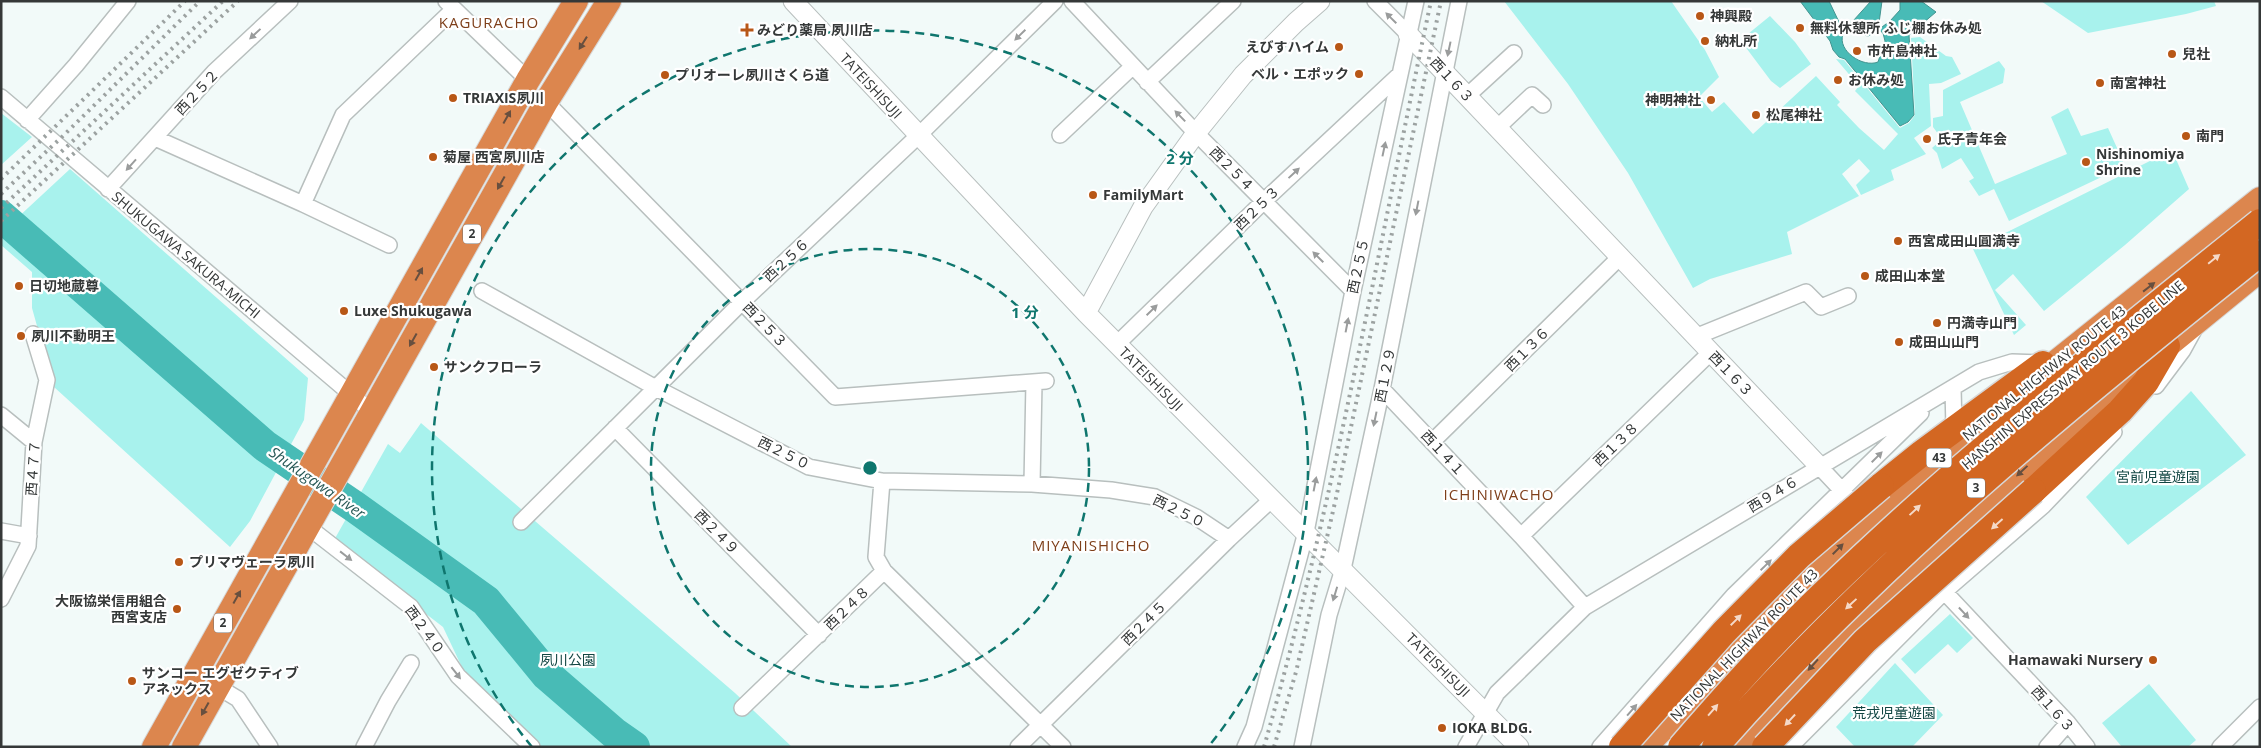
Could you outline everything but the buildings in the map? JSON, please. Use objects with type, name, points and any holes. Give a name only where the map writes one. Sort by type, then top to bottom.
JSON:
[{"type":"highway","name":"2","points":[[154,747],[528,80],[576,1]]},
{"type":"highway","name":"2","points":[[184,747],[546,102],[609,1]]},
{"type":"highway","name":"NATIONAL HIGHWAY ROUTE 43","points":[[1645,747],[1869,517],[2046,369],[2260,199]]},
{"type":"highway","name":"HANSHIN EXPRESSWAY ROUTE 3 KOBE LINE","points":[[1680,747],[1719,702],[1819,598],[1947,480],[2164,298],[2260,222]]},
{"type":"highway","name":"HANSHIN EXPRESSWAY ROUTE 3 KOBE LINE","points":[[1715,747],[1836,618],[1964,497],[2171,325],[2260,254]]},
{"type":"highway","points":[[1738,747],[1824,653],[2032,461],[2200,318],[2256,279]]},
{"type":"highway","points":[[1766,747],[1865,641],[2033,491],[2120,410],[2146,382],[2167,346]]},
{"type":"highway","points":[[1622,747],[1724,632],[1799,556],[1881,486],[1954,429],[2043,364]]},
{"type":"street","points":[[27,120],[76,65],[128,1]]},
{"type":"street","name":"西２５２","points":[[108,189],[214,72],[290,1]]},
{"type":"street","name":"TATEISHISUJI","points":[[793,1],[1086,313],[1519,747]]},
{"type":"street","name":"西２５６","points":[[521,522],[742,302],[918,136],[1055,1]]},
{"type":"street","name":"西２５４","points":[[1072,1],[1132,67],[1353,291]]},
{"type":"street","points":[[1147,82],[1233,1]]},
{"type":"street","points":[[1086,313],[1143,207],[1196,133],[1243,75],[1320,1]]},
{"type":"street","name":"西１６３","points":[[1375,1],[1621,256],[1842,492],[1945,591],[2068,723],[2087,747]]},
{"type":"street","name":"西２５５","points":[[1245,747],[1254,727],[1306,532],[1353,291],[1416,1]]},
{"type":"street","name":"西１２９","points":[[1302,747],[1329,615],[1342,569],[1382,388],[1459,1]]},
{"type":"street","points":[[303,204],[343,115],[450,5],[528,80]]},
{"type":"street","points":[[1467,96],[1514,53]]},
{"type":"street","points":[[1060,135],[1132,67]]},
{"type":"street","name":"西２５３","points":[[1117,344],[1264,201],[1399,74]]},
{"type":"street","points":[[1497,128],[1532,94],[1543,105]]},
{"type":"street","name":"SHUKUGAWA SAKURA-MICHI","points":[[1,97],[372,412]]},
{"type":"street","name":"西２５３","points":[[546,102],[835,397],[1040,381],[1032,484]]},
{"type":"street","points":[[155,138],[303,204],[389,245]]},
{"type":"street","name":"西１３６","points":[[1433,441],[1621,256]]},
{"type":"street","name":"西２５０","points":[[482,291],[656,388],[809,467],[882,481],[1032,484],[1111,490],[1155,497],[1196,516],[1229,539]]},
{"type":"street","points":[[1696,337],[1806,292],[1821,308],[1848,296]]},
{"type":"street","points":[[2043,364],[2124,307]]},
{"type":"street","points":[[1790,747],[1945,591],[2043,506],[2139,406],[2178,356],[2200,318]]},
{"type":"street","name":"西４７７","points":[[1,599],[28,546],[34,442],[46,380],[33,334]]},
{"type":"street","name":"西１３８","points":[[1521,536],[1710,353]]},
{"type":"street","name":"西９４６","points":[[1466,747],[1497,693],[1585,607],[1979,372],[2012,362],[2043,364]]},
{"type":"street","name":"西１４１","points":[[1382,388],[1585,607]]},
{"type":"street","points":[[1953,388],[1954,429]]},
{"type":"street","points":[[1600,747],[1734,595],[1842,492],[1937,397]]},
{"type":"street","points":[[1,415],[34,442]]},
{"type":"street","name":"西２４９","points":[[615,428],[818,635]]},
{"type":"street","points":[[882,481],[876,557],[884,571],[1063,747]]},
{"type":"street","name":"西２４５","points":[[1018,747],[1271,500]]},
{"type":"street","name":"西２４０","points":[[311,520],[411,607],[458,676],[532,747]]},
{"type":"street","points":[[1,531],[29,536]]},
{"type":"street","name":"西２４８","points":[[742,708],[884,571]]},
{"type":"street","points":[[364,747],[388,701],[411,663]]},
{"type":"street","points":[[218,686],[238,699],[270,747]]},
{"type":"street","points":[[2230,744],[2260,707]]},
{"type":"street","points":[[2048,747],[2068,723]]},
{"type":"green space","points":[[1504,1],[1671,1],[1705,50],[1719,77],[1699,97],[1712,112],[1724,102],[1753,134],[1816,76],[1840,102],[1837,105],[1884,150],[1898,134],[1855,91],[1859,86],[1836,59],[1844,60],[1900,128],[1909,123],[1915,115],[1911,38],[1920,37],[1946,56],[1952,57],[1961,74],[1941,83],[1929,84],[1931,126],[1914,138],[1926,154],[1891,170],[1894,180],[1861,195],[1856,185],[1870,171],[1859,159],[1842,174],[1859,196],[1787,232],[1792,254],[1710,279],[1693,288],[1628,173],[1568,84]]},
{"type":"green space","points":[[2041,1],[2214,1],[2216,6],[2186,14],[2088,33]]},
{"type":"green space","points":[[1770,16],[1795,42],[1811,64],[1780,88],[1771,81],[1744,45],[1743,38]]},
{"type":"green space","points":[[1999,61],[2005,69],[2003,83],[1960,102],[1995,184],[2067,154],[2051,117],[2068,108],[2081,136],[2108,128],[2123,161],[2110,173],[2009,221],[1994,189],[1979,196],[1969,181],[1974,178],[1961,158],[1942,169],[1937,153],[1932,148],[1942,139],[1933,127],[1933,118],[1943,116],[1943,90]]},
{"type":"green space","points":[[1,113],[32,137],[1,165]]},
{"type":"green space","points":[[2172,150],[2189,189],[2125,245],[2044,311],[2013,274],[1995,290],[2026,325],[2014,335],[1973,249]]},
{"type":"green space","points":[[70,169],[308,378],[304,420],[250,521],[230,547],[54,387],[32,308],[32,272],[1,245],[1,233]]},
{"type":"green space","name":"宮前児童遊園","points":[[2191,391],[2246,455],[2128,545],[2086,497]]},
{"type":"green space","name":"夙川公園","points":[[421,423],[735,693],[792,747],[537,747],[467,678],[443,627],[333,542],[388,444],[400,453]]},
{"type":"green space","points":[[1950,614],[1973,638],[1957,653],[1948,644],[1915,674],[1901,659]]},
{"type":"green space","name":"荒戎児童遊園","points":[[1895,663],[1943,715],[1912,747],[1855,747],[1836,727]]},
{"type":"green space","points":[[2149,684],[2196,740],[2188,747],[2122,747],[2102,723]]},
{"type":"shaded area","points":[[1800,1],[1829,1],[1839,22],[1844,26],[1853,21],[1871,1],[1882,1],[1879,23],[1882,27],[1900,10],[1900,1],[1921,1],[1936,12],[1909,35],[1914,115],[1908,122],[1900,126],[1845,59],[1839,57],[1833,50],[1830,41]],"holes":[[[1879,30],[1883,33],[1885,41],[1878,62],[1865,63],[1853,57],[1847,52],[1842,40],[1843,34],[1848,31],[1868,36]]]},
{"type":"waterway","name":"Shukugawa River","points":[[1,216],[265,446],[355,507],[486,601],[547,675],[614,733],[634,747]]},
{"type":"railway","points":[[1,179],[185,1]]},
{"type":"railway","points":[[1,194],[64,135],[200,1]]},
{"type":"railway","points":[[1,208],[223,1]]},
{"type":"railway","points":[[1,221],[238,1]]},
{"type":"railway","points":[[1264,747],[1289,655],[1334,469],[1431,1]]},
{"type":"railway","points":[[1274,747],[1296,672],[1336,498],[1441,1]]},
{"type":"place","name":"神興殿","points":[[1700,16]]},
{"type":"place","name":"無料休憩所 ふじ棚お休み処","points":[[1800,28]]},
{"type":"place","name":"みどり薬局 夙川店","points":[[747,30]]},
{"type":"place","name":"納札所","points":[[1705,41]]},
{"type":"place","name":"えびすハイム","points":[[1339,47]]},
{"type":"place","name":"市杵島神社","points":[[1857,51]]},
{"type":"place","name":"兒社","points":[[2172,54]]},
{"type":"place","name":"ベル・エポック","points":[[1359,74]]},
{"type":"place","name":"プリオーレ夙川さくら道","points":[[665,75]]},
{"type":"place","name":"お休み処","points":[[1838,80]]},
{"type":"place","name":"南宮神社","points":[[2100,83]]},
{"type":"place","name":"TRIAXIS夙川","points":[[453,98]]},
{"type":"place","name":"神明神社","points":[[1711,100]]},
{"type":"place","name":"松尾神社","points":[[1756,115]]},
{"type":"place","name":"南門","points":[[2186,136]]},
{"type":"place","name":"氏子青年会","points":[[1927,139]]},
{"type":"place","name":"菊屋 西宮夙川店","points":[[433,157]]},
{"type":"place","name":"Nishinomiya Shrine","points":[[2086,162]]},
{"type":"place","name":"FamilyMart","points":[[1093,195]]},
{"type":"place","name":"西宮成田山圓満寺","points":[[1898,241]]},
{"type":"place","name":"成田山本堂","points":[[1865,276]]},
{"type":"place","name":"日切地蔵尊","points":[[19,286]]},
{"type":"place","name":"Luxe Shukugawa","points":[[344,311]]},
{"type":"place","name":"円満寺山門","points":[[1937,323]]},
{"type":"place","name":"夙川不動明王","points":[[21,336]]},
{"type":"place","name":"成田山山門","points":[[1899,342]]},
{"type":"place","name":"サンクフローラ","points":[[434,367]]},
{"type":"place","name":"プリマヴェーラ夙川","points":[[179,562]]},
{"type":"place","name":"大阪協栄信用組合 西宮支店","points":[[177,609]]},
{"type":"place","name":"Hamawaki Nursery","points":[[2153,660]]},
{"type":"place","name":"サンコー エグゼクティブ アネックス","points":[[132,681]]},
{"type":"place","name":"IOKA BLDG.","points":[[1442,728]]},
{"type":"district","name":"KAGURACHO","points":[[489,23]]},
{"type":"district","name":"ICHINIWACHO","points":[[1499,495]]},
{"type":"district","name":"MIYANISHICHO","points":[[1091,546]]}]
